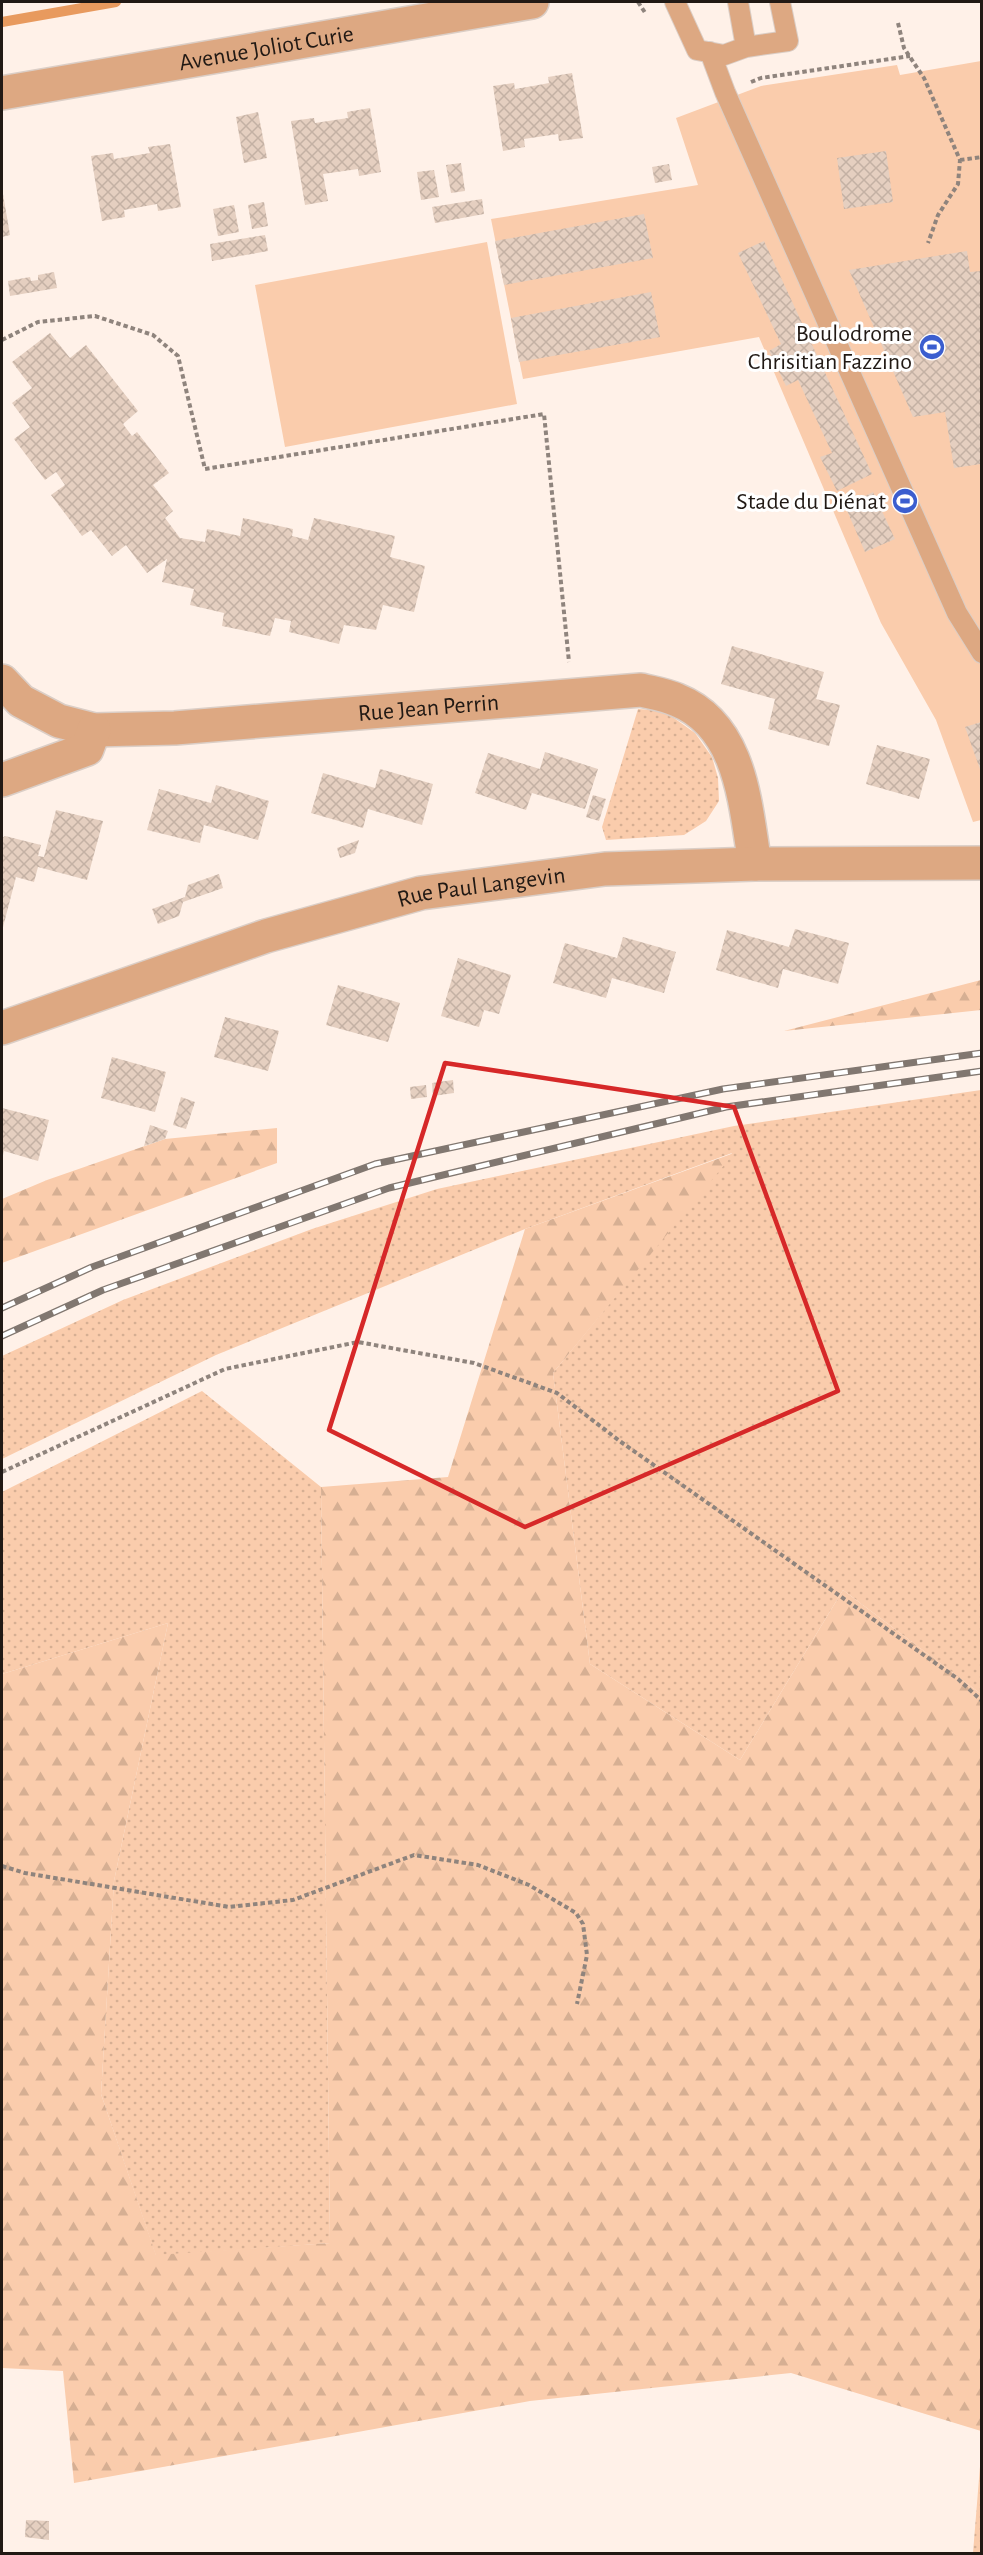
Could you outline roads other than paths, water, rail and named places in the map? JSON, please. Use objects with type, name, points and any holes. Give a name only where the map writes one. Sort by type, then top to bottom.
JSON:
[{"type":"street","name":"Avenue Joliot Curie","points":[[2,93],[532,2]]},
{"type":"street","name":"Rue Jean Perrin","points":[[2,681],[21,701],[59,721],[94,730],[175,728],[641,690],[678,700],[713,723],[732,754],[744,800],[754,864]]},
{"type":"street","points":[[2,780],[87,749],[94,730]]},
{"type":"street","name":"Rue Paul Langevin","points":[[2,1028],[266,936],[421,893],[605,869],[754,864],[981,864]]},
{"type":"lane","points":[[675,2],[697,50],[724,55],[746,47],[788,41],[780,2]]},
{"type":"lane","points":[[738,2],[746,47]]},
{"type":"lane","points":[[710,52],[725,92],[883,450],[957,613],[981,653]]},
{"type":"waterway","points":[[2,22],[116,2]]},
{"type":"railway","points":[[2,1308],[92,1267],[375,1164],[723,1089],[982,1053]]},
{"type":"railway","points":[[2,1336],[103,1290],[389,1188],[726,1107],[982,1071]]},
{"type":"place","name":"Boulodrome Chrisitian Fazzino","points":[[932,347]]},
{"type":"place","name":"Stade du Diénat","points":[[905,501]]}]
